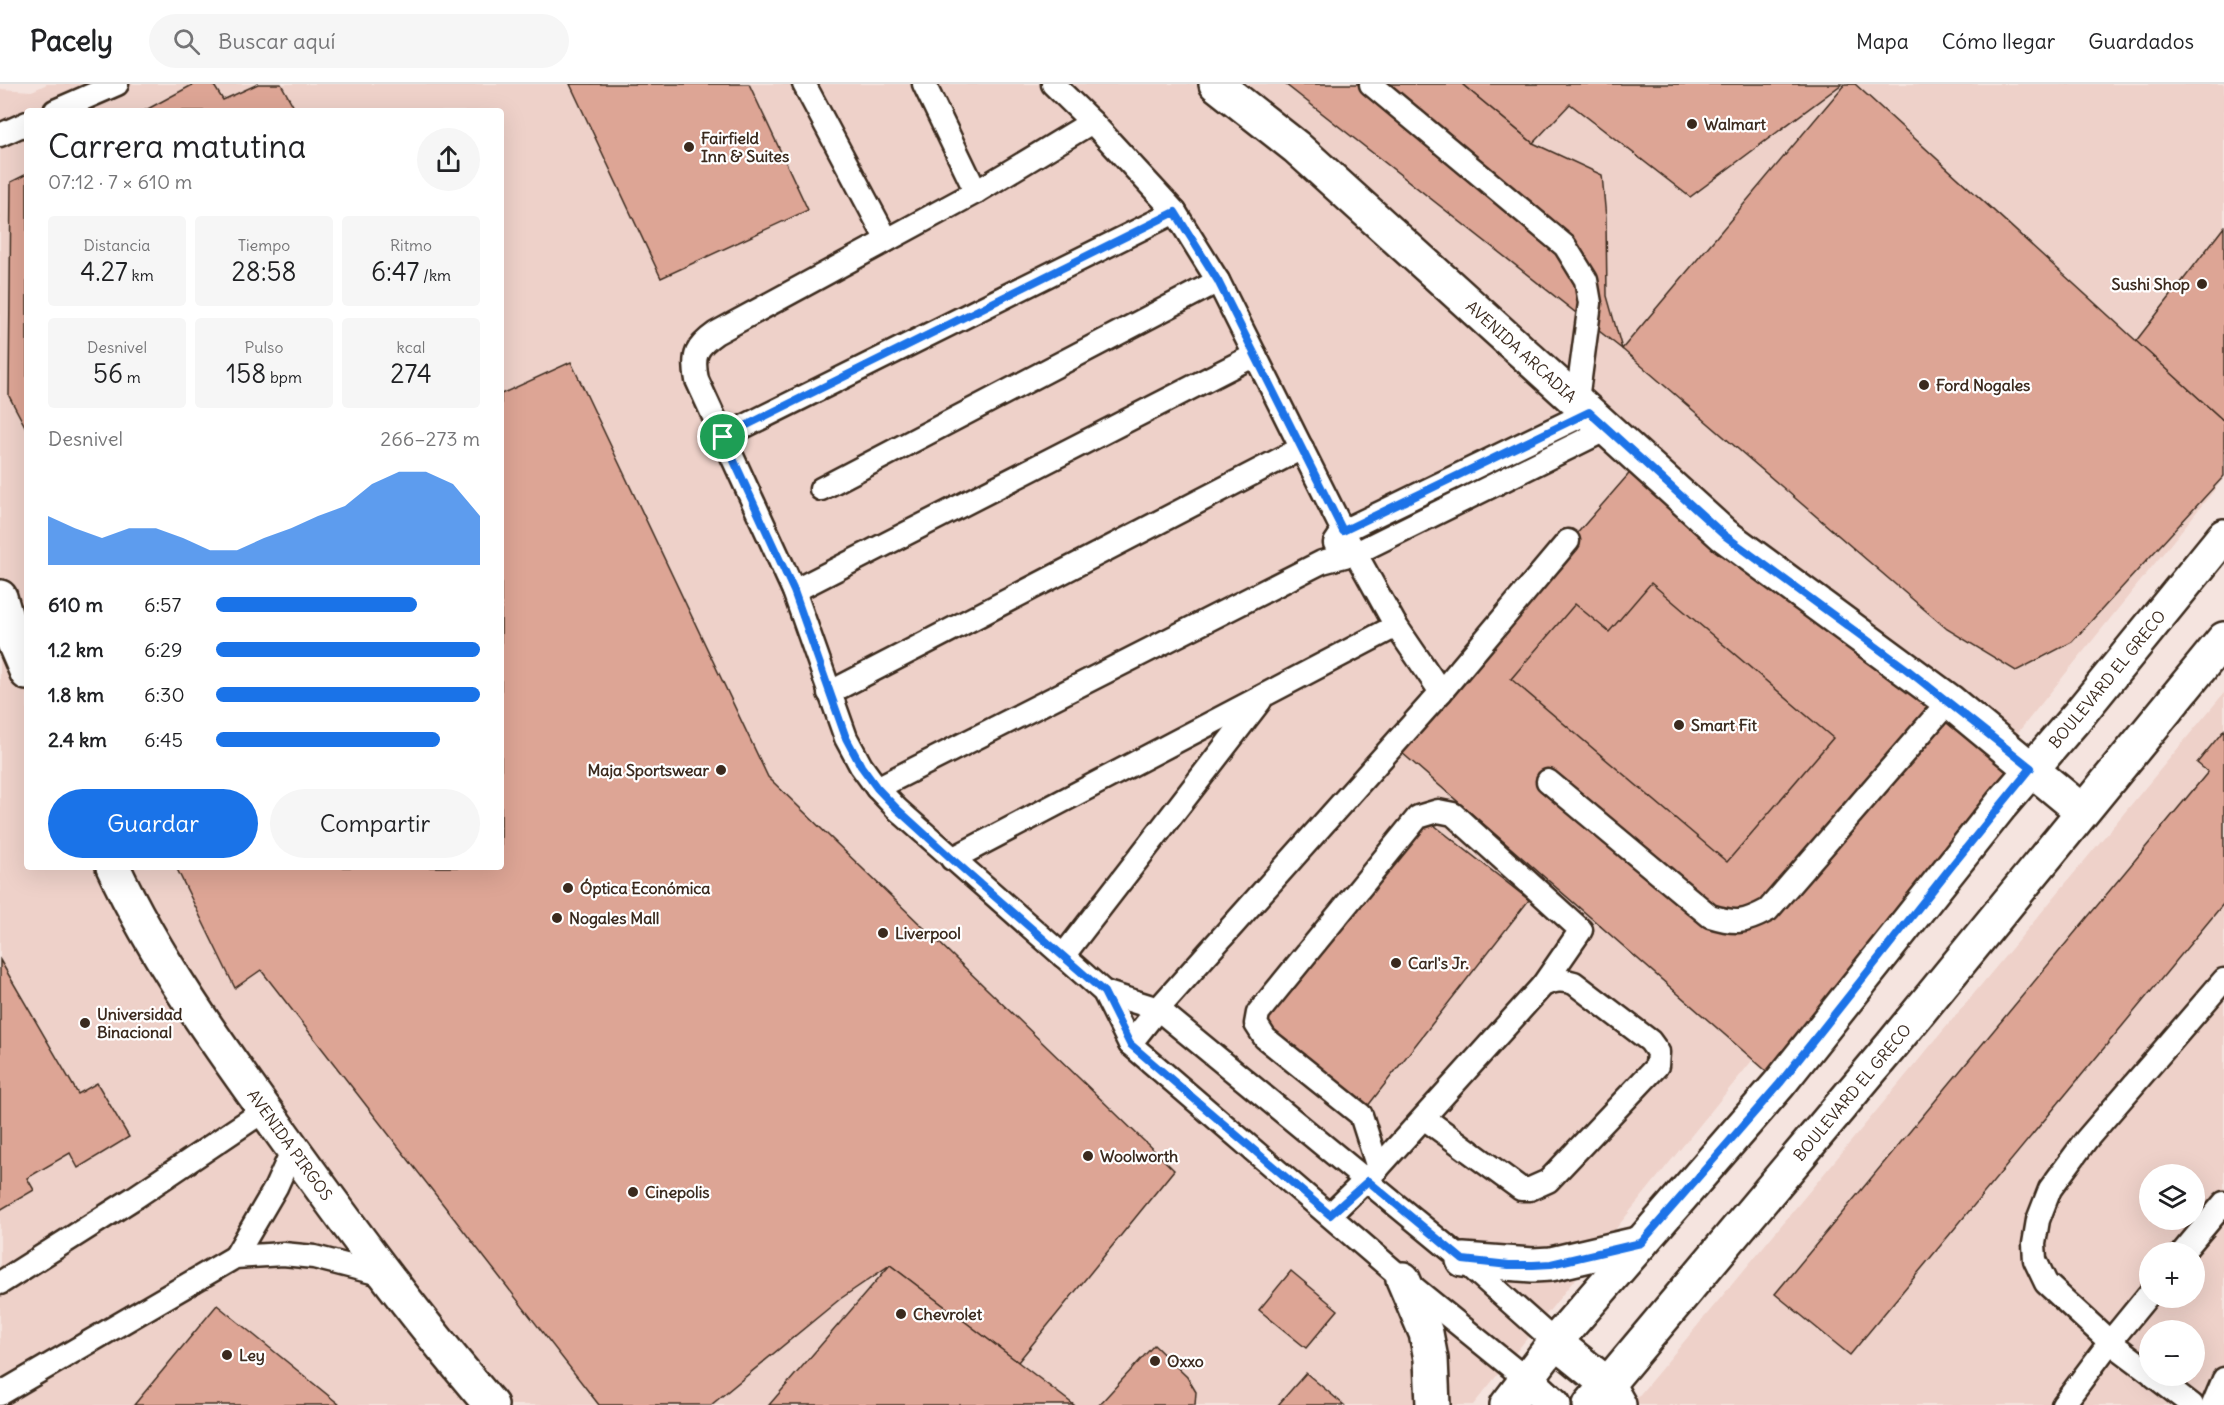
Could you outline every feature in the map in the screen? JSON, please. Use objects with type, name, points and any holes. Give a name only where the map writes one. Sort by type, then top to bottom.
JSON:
[{"type":"main road","name":"AVENIDA ARCADIA","points":[[1216,84],[1296,147],[1724,535],[1949,701],[2082,811]]},
{"type":"main road","name":"BOULEVARD EL GRECO","points":[[1516,1392],[1555,1342],[1780,1083],[2031,768],[2087,704],[2224,536]]},
{"type":"main road","points":[[0,597],[6,641],[24,668]]},
{"type":"main road","name":"BOULEVARD EL GRECO","points":[[1606,1398],[2224,639]]},
{"type":"main road","name":"AVENIDA PIRGOS","points":[[114,870],[127,897],[184,994],[265,1110],[440,1345],[491,1405]]},
{"type":"main road","points":[[1463,1260],[1509,1265],[1551,1264],[1641,1243]]},
{"type":"main road","points":[[1403,1280],[1426,1333],[1431,1359],[1433,1405]]},
{"type":"main road","points":[[1555,1342],[1606,1398]]},
{"type":"main road","points":[[1516,1392],[1554,1405]]},
{"type":"lane","points":[[62,108],[117,84]]},
{"type":"lane","points":[[804,84],[887,240]]},
{"type":"lane","points":[[924,84],[976,192]]},
{"type":"lane","points":[[1053,84],[1092,122],[1175,212],[1218,281],[1343,531],[1396,626],[1441,692]]},
{"type":"lane","points":[[1371,84],[1565,246],[1586,280],[1590,303],[1591,414]]},
{"type":"lane","points":[[1092,122],[976,192],[717,333],[699,346],[695,354],[694,366],[697,380],[794,591],[846,738],[861,766],[877,788],[952,859],[1104,992],[1130,1044],[1403,1280],[1516,1392]]},
{"type":"lane","points":[[0,135],[24,124]]},
{"type":"lane","points":[[723,437],[1175,212]]},
{"type":"lane","points":[[821,489],[1218,281]]},
{"type":"lane","points":[[794,591],[1255,355]]},
{"type":"lane","points":[[1322,562],[1343,531],[1591,414]]},
{"type":"lane","points":[[877,788],[1322,562],[1356,553],[1591,414]]},
{"type":"lane","points":[[830,693],[1302,448]]},
{"type":"lane","points":[[1130,1044],[1158,1009],[1441,692],[1568,541]]},
{"type":"lane","points":[[952,859],[1396,626]]},
{"type":"lane","points":[[1063,956],[1264,695]]},
{"type":"lane","points":[[1548,781],[1710,916],[1729,922],[1753,918],[1768,910],[1949,701]]},
{"type":"lane","points":[[1330,1215],[1373,1175],[1543,986],[1581,930],[1453,814],[1438,811],[1418,817],[1258,1013],[1256,1024],[1265,1038],[1361,1115],[1373,1175]]},
{"type":"lane","points":[[1424,1118],[1521,1188],[1530,1189],[1548,1181],[1657,1066],[1658,1052],[1650,1041],[1574,983],[1560,980],[1543,986]]},
{"type":"lane","points":[[2139,1364],[2110,1342],[2046,1283],[2035,1260],[2034,1244],[2038,1220],[2050,1189],[2086,1140],[2224,980]]},
{"type":"lane","points":[[1104,992],[1158,1009],[1373,1175],[1555,1342]]},
{"type":"lane","points":[[0,1283],[134,1198],[265,1110]]},
{"type":"lane","points":[[235,1257],[276,1187],[293,1149]]},
{"type":"lane","points":[[2191,1242],[2224,1203]]},
{"type":"lane","points":[[0,1394],[235,1257],[283,1254],[314,1257],[388,1276]]},
{"type":"lane","points":[[2063,1405],[2139,1306]]},
{"type":"lane","points":[[2213,1405],[2224,1379]]},
{"type":"lane","points":[[2167,1386],[2192,1405]]},
{"type":"shaded area","points":[[47,84],[2224,84],[2224,478],[1473,1405],[0,1405],[0,89],[32,91]]},
{"type":"shaded area","points":[[2224,693],[2224,1405],[1631,1405]]},
{"type":"building","points":[[194,84],[213,84],[223,100],[258,84],[281,84],[294,108],[150,108]]},
{"type":"building","name":"Fairfield Inn & Suites","points":[[570,84],[749,84],[808,210],[661,278]]},
{"type":"building","points":[[1285,84],[1462,84],[1533,143],[1602,175],[1606,218],[1607,296],[1622,349]]},
{"type":"building","name":"Walmart","points":[[1462,84],[1842,84],[1690,197],[1570,104],[1533,143]]},
{"type":"building","name":"Ford Nogales","points":[[1845,84],[1855,84],[2224,421],[2224,476],[2072,642],[2016,671],[1947,629],[1622,349]]},
{"type":"building","points":[[24,176],[24,424],[9,396],[11,182]]},
{"type":"building","name":"Sushi Shop","points":[[2224,227],[2224,421],[2136,341]]},
{"type":"building","name":"Nogales Mall","points":[[571,362],[768,777],[1174,1170],[1018,1362],[890,1265],[840,1299],[711,1405],[599,1405],[261,970],[235,988],[177,870],[504,870],[504,393]]},
{"type":"building","points":[[1641,460],[2031,768],[1780,1083],[1393,745]]},
{"type":"building","points":[[1651,583],[1833,738],[1727,862],[1511,679],[1575,604],[1609,632]]},
{"type":"building","points":[[2224,730],[2224,903],[1850,1355],[1775,1294],[2208,772],[2197,763]]},
{"type":"building","name":"Carl's Jr.","points":[[1425,818],[1529,900],[1367,1107],[1262,1026]]},
{"type":"building","points":[[0,960],[78,1094],[97,1083],[129,1137],[78,1168],[70,1153],[27,1178],[34,1190],[0,1210]]},
{"type":"building","name":"Chevrolet","points":[[890,1265],[1018,1362],[1074,1405],[769,1405]]},
{"type":"building","points":[[1291,1271],[1338,1310],[1306,1348],[1259,1310]]},
{"type":"building","name":"Ley","points":[[217,1305],[340,1405],[134,1405]]},
{"type":"building","name":"Oxxo","points":[[1154,1345],[1187,1377],[1196,1392],[1195,1405],[1099,1405]]},
{"type":"building","points":[[1306,1373],[1344,1405],[1278,1405]]},
{"type":"place","name":"Walmart","points":[[1692,124]]},
{"type":"place","name":"Fairfield Inn & Suites","points":[[689,147]]},
{"type":"place","name":"Sushi Shop","points":[[2202,284]]},
{"type":"place","name":"Ford Nogales","points":[[1924,385]]},
{"type":"place","name":"Smart Fit","points":[[1679,725]]},
{"type":"place","name":"Maja Sportswear","points":[[721,770]]},
{"type":"place","name":"Óptica Económica","points":[[568,888]]},
{"type":"place","name":"Nogales Mall","points":[[557,918]]},
{"type":"place","name":"Liverpool","points":[[883,933]]},
{"type":"place","name":"Carl's Jr.","points":[[1396,963]]},
{"type":"place","name":"Universidad Binacional","points":[[85,1023]]},
{"type":"place","name":"Woolworth","points":[[1088,1156]]},
{"type":"place","name":"Cinepolis","points":[[633,1192]]},
{"type":"place","name":"Chevrolet","points":[[901,1314]]},
{"type":"place","name":"Ley","points":[[227,1355]]},
{"type":"place","name":"Oxxo","points":[[1155,1361]]},
{"type":"route","points":[[1175,212],[1218,281],[1343,531],[1589,412],[1724,535],[1949,701],[2031,768],[1780,1083],[1641,1243],[1551,1264],[1509,1265],[1463,1260],[1368,1181],[1330,1215],[1130,1044],[1104,992],[952,859],[877,788],[861,766],[846,738],[794,591],[723,437],[1175,212]]}]
